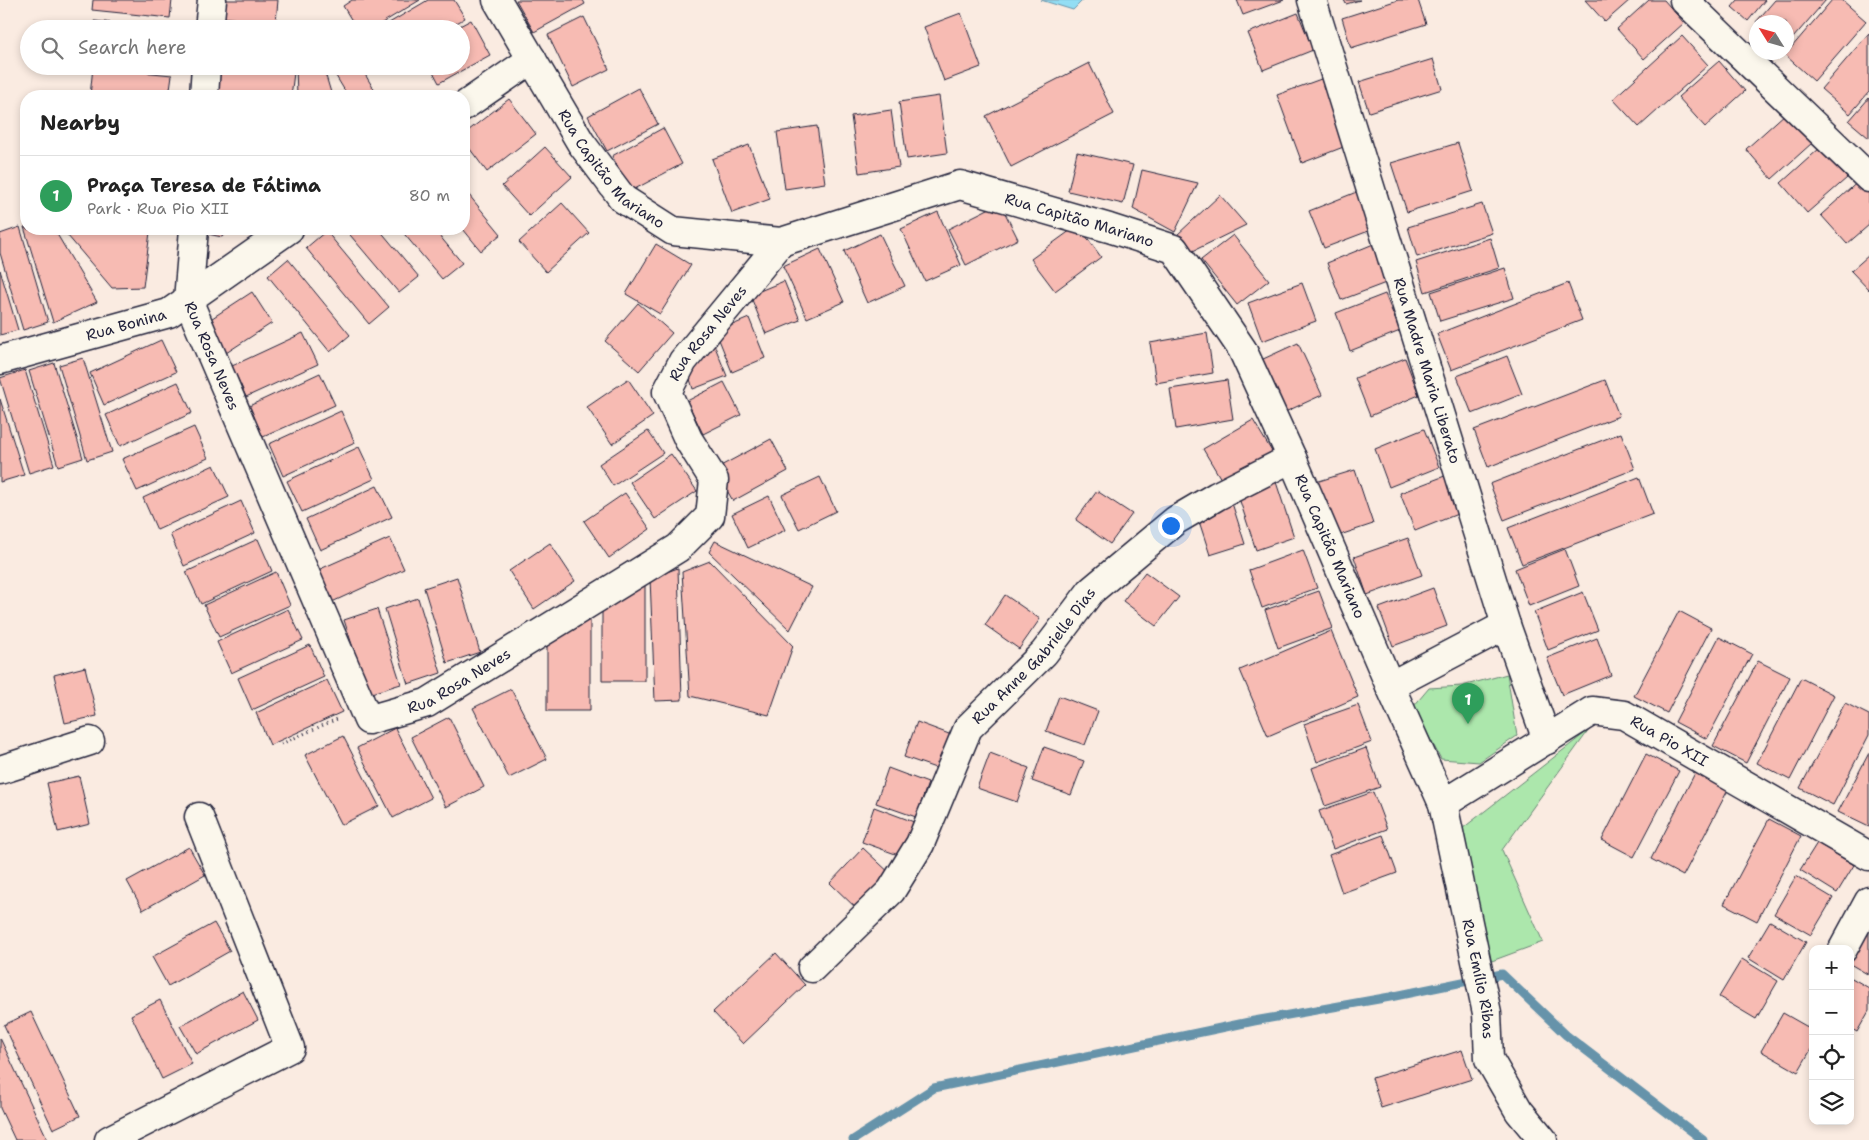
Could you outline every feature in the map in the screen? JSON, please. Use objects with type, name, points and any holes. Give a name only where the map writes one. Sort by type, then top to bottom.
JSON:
[{"type":"street","points":[[210,20],[212,0]]},
{"type":"street","name":"Rua Capitão Mariano","points":[[497,0],[581,143],[623,199],[673,230],[781,242],[960,185],[1174,249],[1242,349],[1292,458],[1443,804]]},
{"type":"street","name":"Rua Madre Maria Liberato","points":[[1312,0],[1506,625],[1547,740]]},
{"type":"street","points":[[1684,0],[1869,178]]},
{"type":"street","points":[[470,102],[532,59]]},
{"type":"street","points":[[204,90],[205,75]]},
{"type":"street","name":"Rua Rosa Neves","points":[[193,235],[188,300],[368,720],[427,703],[678,548],[710,516],[714,480],[688,439],[667,392],[683,360],[781,242]]},
{"type":"street","name":"Rua Bonina","points":[[0,360],[169,314],[280,235]]},
{"type":"street","name":"Rua Anne Gabrielle Dias","points":[[812,968],[891,891],[920,844],[968,728],[1044,654],[1091,590],[1176,520],[1217,496],[1292,458]]},
{"type":"street","points":[[1390,686],[1506,625]]},
{"type":"street","name":"Rua Pio XII","points":[[1443,804],[1592,711],[1624,716],[1869,856]]},
{"type":"street","points":[[0,770],[90,741]]},
{"type":"street","name":"Rua Emílio Ribas","points":[[1443,804],[1487,1013],[1489,1059],[1519,1111],[1543,1140]]},
{"type":"street","points":[[125,1136],[290,1048],[200,817]]},
{"type":"street","points":[[1845,945],[1869,901]]},
{"type":"path","points":[[281,744],[362,708]]},
{"type":"green space","points":[[1507,674],[1517,736],[1479,762],[1441,759],[1413,707],[1429,688],[1462,686]]},
{"type":"green space","points":[[1589,730],[1502,850],[1543,942],[1489,962],[1458,832]]},
{"type":"water","points":[[1041,0],[1083,0],[1073,10]]},
{"type":"building","points":[[93,0],[172,0],[170,18],[92,10]]},
{"type":"building","points":[[219,0],[278,0],[276,20],[217,17]]},
{"type":"building","points":[[352,0],[420,0],[387,20],[352,20],[343,6]]},
{"type":"building","points":[[428,0],[454,0],[465,18],[462,20],[394,20]]},
{"type":"building","points":[[516,0],[583,0],[585,4],[534,32]]},
{"type":"building","points":[[1237,0],[1284,0],[1243,15]]},
{"type":"building","points":[[1344,0],[1360,0],[1346,4]]},
{"type":"building","points":[[1398,0],[1418,0],[1426,24],[1351,48],[1342,18]]},
{"type":"building","points":[[1585,0],[1630,0],[1605,22]]},
{"type":"building","points":[[1649,0],[1664,0],[1684,23],[1644,59],[1617,29]]},
{"type":"building","points":[[1738,0],[1765,0],[1753,15],[1749,15],[1748,21],[1732,7]]},
{"type":"building","points":[[1775,0],[1826,0],[1794,37],[1794,15],[1762,15]]},
{"type":"building","points":[[1832,0],[1842,0],[1866,21],[1814,81],[1791,60],[1794,60],[1794,44]]},
{"type":"building","points":[[961,13],[981,67],[944,81],[924,27]]},
{"type":"building","points":[[1298,13],[1313,50],[1263,70],[1248,33]]},
{"type":"building","points":[[584,17],[609,69],[573,87],[548,35]]},
{"type":"building","points":[[470,21],[490,55],[470,66]]},
{"type":"building","points":[[1869,33],[1869,92],[1850,114],[1821,89]]},
{"type":"building","points":[[1682,36],[1708,65],[1639,127],[1613,99]]},
{"type":"building","points":[[1433,59],[1442,89],[1369,112],[1359,82]]},
{"type":"building","points":[[1719,61],[1745,91],[1705,127],[1678,97]]},
{"type":"building","points":[[1089,63],[1114,114],[1011,167],[986,116]]},
{"type":"building","points":[[92,75],[172,75],[170,90],[91,90]]},
{"type":"building","points":[[214,75],[294,75],[292,90],[213,90]]},
{"type":"building","points":[[296,75],[326,75],[330,90],[297,90]]},
{"type":"building","points":[[335,75],[365,75],[374,90],[344,90]]},
{"type":"building","points":[[435,75],[454,75],[439,83]]},
{"type":"building","points":[[1321,79],[1346,146],[1302,163],[1277,95]]},
{"type":"building","points":[[639,88],[658,124],[607,151],[588,116]]},
{"type":"building","points":[[939,96],[947,153],[907,159],[899,102]]},
{"type":"building","points":[[1869,98],[1869,138],[1849,121]]},
{"type":"building","points":[[509,99],[536,134],[487,172],[470,149],[470,129]]},
{"type":"building","points":[[891,110],[899,167],[859,173],[851,116]]},
{"type":"building","points":[[1786,113],[1812,143],[1772,179],[1746,149]]},
{"type":"building","points":[[817,126],[825,183],[785,189],[777,132]]},
{"type":"building","points":[[663,128],[682,164],[631,191],[612,156]]},
{"type":"building","points":[[1458,143],[1473,191],[1407,212],[1391,163]]},
{"type":"building","points":[[749,145],[770,199],[732,213],[712,159]]},
{"type":"building","points":[[545,147],[572,177],[529,216],[502,186]]},
{"type":"building","points":[[1820,148],[1847,178],[1807,213],[1781,183]]},
{"type":"building","points":[[1077,152],[1133,165],[1123,204],[1068,191]]},
{"type":"building","points":[[1142,170],[1198,183],[1175,232],[1133,209]]},
{"type":"building","points":[[1861,179],[1869,188],[1869,225],[1847,244],[1821,215]]},
{"type":"building","points":[[1359,191],[1374,229],[1324,248],[1309,211]]},
{"type":"building","points":[[1220,195],[1246,225],[1193,251],[1177,235]]},
{"type":"building","points":[[470,196],[501,234],[481,251],[468,235],[470,235]]},
{"type":"building","points":[[562,203],[589,233],[546,272],[519,242]]},
{"type":"building","points":[[1000,203],[1018,239],[966,265],[948,229]]},
{"type":"building","points":[[1482,204],[1492,233],[1417,257],[1408,227]]},
{"type":"building","points":[[938,212],[961,265],[925,281],[901,229]]},
{"type":"building","points":[[1078,225],[1101,257],[1055,291],[1031,259]]},
{"type":"building","points":[[20,227],[20,235],[22,235],[48,322],[23,330],[0,253],[0,234]]},
{"type":"building","points":[[880,234],[905,286],[867,303],[844,251]]},
{"type":"building","points":[[26,235],[58,235],[97,302],[53,322]]},
{"type":"building","points":[[67,235],[150,235],[143,287],[112,288]]},
{"type":"building","points":[[321,235],[329,235],[389,307],[369,324],[306,248]]},
{"type":"building","points":[[350,235],[384,235],[419,277],[399,293]]},
{"type":"building","points":[[405,235],[439,235],[462,263],[442,279]]},
{"type":"building","points":[[1233,235],[1269,280],[1237,305],[1201,260]]},
{"type":"building","points":[[1490,238],[1499,268],[1425,292],[1416,262]]},
{"type":"building","points":[[1376,243],[1391,281],[1341,300],[1327,263]]},
{"type":"building","points":[[656,244],[691,265],[660,314],[626,294]]},
{"type":"building","points":[[820,249],[844,302],[807,318],[783,266]]},
{"type":"building","points":[[1869,255],[1869,290],[1851,271]]},
{"type":"building","points":[[288,259],[350,335],[330,352],[268,276]]},
{"type":"building","points":[[1505,268],[1514,298],[1440,321],[1431,292]]},
{"type":"building","points":[[0,270],[18,330],[0,335]]},
{"type":"building","points":[[784,281],[800,320],[766,334],[750,295]]},
{"type":"building","points":[[1302,283],[1316,321],[1262,341],[1248,303]]},
{"type":"building","points":[[1568,283],[1582,320],[1451,370],[1437,334]]},
{"type":"building","points":[[252,292],[272,323],[223,355],[203,324]]},
{"type":"building","points":[[1385,294],[1400,331],[1350,351],[1336,313]]},
{"type":"building","points":[[638,303],[672,333],[639,371],[605,341]]},
{"type":"building","points":[[749,318],[765,358],[732,372],[716,332]]},
{"type":"building","points":[[303,333],[318,364],[246,397],[232,366]]},
{"type":"building","points":[[1207,333],[1213,373],[1156,383],[1150,343]]},
{"type":"building","points":[[711,337],[727,376],[693,389],[687,369]]},
{"type":"building","points":[[161,340],[176,372],[104,405],[90,373]]},
{"type":"building","points":[[1298,343],[1322,395],[1285,412],[1261,360]]},
{"type":"building","points":[[1507,356],[1522,394],[1472,414],[1457,376]]},
{"type":"building","points":[[83,358],[112,452],[87,460],[59,365]]},
{"type":"building","points":[[1405,358],[1419,395],[1370,416],[1355,378]]},
{"type":"building","points":[[54,363],[83,458],[58,466],[29,371]]},
{"type":"building","points":[[25,370],[54,465],[29,473],[0,378]]},
{"type":"building","points":[[320,373],[335,405],[263,437],[249,406]]},
{"type":"building","points":[[628,379],[653,416],[612,444],[587,407]]},
{"type":"building","points":[[1227,380],[1233,419],[1176,429],[1170,389]]},
{"type":"building","points":[[1605,380],[1619,416],[1488,467],[1474,430]]},
{"type":"building","points":[[178,382],[192,413],[120,446],[106,415]]},
{"type":"building","points":[[724,382],[741,415],[703,434],[687,401]]},
{"type":"building","points":[[0,399],[24,475],[0,482]]},
{"type":"building","points":[[341,411],[355,443],[283,476],[269,444]]},
{"type":"building","points":[[1253,420],[1274,455],[1224,484],[1203,449]]},
{"type":"building","points":[[194,427],[208,458],[137,491],[122,459]]},
{"type":"building","points":[[1424,429],[1439,467],[1389,487],[1375,449]]},
{"type":"building","points":[[648,431],[663,453],[613,486],[599,464]]},
{"type":"building","points":[[1621,433],[1635,469],[1504,520],[1490,484]]},
{"type":"building","points":[[771,439],[788,471],[733,501],[715,469]]},
{"type":"building","points":[[359,447],[374,479],[302,512],[287,481]]},
{"type":"building","points":[[671,454],[697,491],[655,519],[630,482]]},
{"type":"building","points":[[214,465],[229,497],[157,530],[143,498]]},
{"type":"building","points":[[1355,470],[1373,524],[1334,537],[1316,482]]},
{"type":"building","points":[[1450,474],[1465,511],[1415,531],[1400,493]]},
{"type":"building","points":[[820,477],[836,511],[799,529],[782,495]]},
{"type":"building","points":[[1639,477],[1653,514],[1522,564],[1508,528]]},
{"type":"building","points":[[1276,482],[1294,537],[1256,550],[1238,495]]},
{"type":"building","points":[[377,486],[392,517],[320,550],[306,519]]},
{"type":"building","points":[[1097,491],[1132,514],[1110,544],[1076,520]]},
{"type":"building","points":[[625,493],[650,529],[609,558],[584,521]]},
{"type":"building","points":[[769,496],[785,530],[748,548],[732,514]]},
{"type":"building","points":[[241,501],[255,533],[184,566],[170,534]]},
{"type":"building","points":[[1232,503],[1245,544],[1210,555],[1197,515]]},
{"type":"building","points":[[390,538],[404,569],[332,602],[318,570]]},
{"type":"building","points":[[1408,538],[1422,575],[1367,595],[1354,557]]},
{"type":"building","points":[[258,539],[272,571],[201,604],[186,572]]},
{"type":"building","points":[[715,541],[812,587],[790,630],[709,552]]},
{"type":"building","points":[[550,543],[575,581],[534,609],[509,571]]},
{"type":"building","points":[[1565,549],[1579,586],[1529,606],[1515,569]]},
{"type":"building","points":[[1303,550],[1317,588],[1262,608],[1249,570]]},
{"type":"building","points":[[710,561],[793,646],[769,715],[690,696],[682,572]]},
{"type":"building","points":[[678,568],[682,700],[655,701],[650,578]]},
{"type":"building","points":[[276,572],[290,605],[219,637],[204,605]]},
{"type":"building","points":[[1145,572],[1179,597],[1156,626],[1123,601]]},
{"type":"building","points":[[457,577],[480,652],[447,663],[424,588]]},
{"type":"building","points":[[645,585],[645,681],[602,681],[602,605]]},
{"type":"building","points":[[1433,588],[1447,626],[1393,646],[1379,608]]},
{"type":"building","points":[[1319,591],[1333,628],[1278,648],[1265,610]]},
{"type":"building","points":[[1583,592],[1598,630],[1548,650],[1534,612]]},
{"type":"building","points":[[1005,595],[1040,619],[1019,649],[985,625]]},
{"type":"building","points":[[418,598],[441,673],[408,684],[385,609]]},
{"type":"building","points":[[288,609],[303,640],[231,673],[217,642]]},
{"type":"building","points":[[377,609],[401,684],[368,694],[344,620]]},
{"type":"building","points":[[1679,611],[1711,628],[1667,713],[1634,696]]},
{"type":"building","points":[[590,616],[590,711],[547,711],[547,635]]},
{"type":"building","points":[[1331,631],[1358,697],[1268,736],[1240,670]]},
{"type":"building","points":[[1719,637],[1752,654],[1707,739],[1675,722]]},
{"type":"building","points":[[1597,638],[1611,675],[1562,695],[1547,658]]},
{"type":"building","points":[[310,645],[324,677],[252,710],[238,678]]},
{"type":"building","points":[[1758,661],[1790,677],[1746,763],[1713,746]]},
{"type":"building","points":[[85,667],[97,716],[65,723],[54,675]]},
{"type":"building","points":[[1801,678],[1834,695],[1790,780],[1757,763]]},
{"type":"building","points":[[327,680],[342,712],[270,745],[256,713]]},
{"type":"building","points":[[511,689],[547,759],[509,778],[473,708]]},
{"type":"building","points":[[1059,696],[1098,711],[1085,745],[1046,731]]},
{"type":"building","points":[[1845,703],[1869,715],[1869,735],[1833,805],[1800,788]]},
{"type":"building","points":[[1358,705],[1372,742],[1317,762],[1304,724]]},
{"type":"building","points":[[449,717],[484,787],[446,807],[411,737]]},
{"type":"building","points":[[917,722],[957,737],[944,771],[904,757]]},
{"type":"building","points":[[395,728],[431,798],[393,818],[357,748]]},
{"type":"building","points":[[343,736],[379,806],[341,825],[305,755]]},
{"type":"building","points":[[1044,747],[1084,761],[1071,795],[1032,781]]},
{"type":"building","points":[[1366,748],[1380,787],[1325,806],[1312,768]]},
{"type":"building","points":[[990,753],[1029,768],[1017,802],[977,788]]},
{"type":"building","points":[[1869,753],[1869,827],[1838,812]]},
{"type":"building","points":[[1646,754],[1679,771],[1634,857],[1602,840]]},
{"type":"building","points":[[888,768],[928,783],[916,817],[876,803]]},
{"type":"building","points":[[1695,773],[1728,790],[1683,876],[1651,859]]},
{"type":"building","points":[[79,776],[90,824],[58,832],[47,783]]},
{"type":"building","points":[[1373,792],[1387,829],[1333,849],[1319,811]]},
{"type":"building","points":[[874,807],[914,822],[901,856],[862,842]]},
{"type":"building","points":[[1769,819],[1801,836],[1757,921],[1724,904]]},
{"type":"building","points":[[1383,835],[1397,873],[1342,893],[1329,855]]},
{"type":"building","points":[[1817,843],[1854,865],[1837,893],[1800,870]]},
{"type":"building","points":[[189,847],[205,875],[143,910],[127,881]]},
{"type":"building","points":[[863,848],[893,876],[859,911],[830,883]]},
{"type":"building","points":[[1796,876],[1833,898],[1811,935],[1774,914]]},
{"type":"building","points":[[1770,921],[1806,942],[1784,980],[1748,958]]},
{"type":"building","points":[[214,923],[230,951],[168,986],[152,957]]},
{"type":"building","points":[[1869,927],[1869,975],[1854,966],[1854,952]]},
{"type":"building","points":[[776,953],[805,985],[743,1044],[713,1012]]},
{"type":"building","points":[[1742,959],[1778,981],[1756,1019],[1719,997]]},
{"type":"building","points":[[1854,979],[1869,988],[1869,1011],[1857,1032],[1854,1030]]},
{"type":"building","points":[[243,991],[258,1020],[196,1054],[180,1026]]},
{"type":"building","points":[[160,1000],[192,1064],[162,1079],[131,1015]]},
{"type":"building","points":[[31,1012],[80,1116],[53,1129],[4,1025]]},
{"type":"building","points":[[1783,1013],[1809,1028],[1809,1053],[1798,1072],[1761,1051]]},
{"type":"building","points":[[0,1038],[47,1138],[42,1140],[15,1140],[0,1108]]},
{"type":"building","points":[[1462,1050],[1472,1079],[1381,1108],[1372,1078]]},
{"type":"waterway","points":[[853,1140],[934,1088],[1254,1021],[1390,997],[1502,974],[1566,1035],[1703,1140]]},
{"type":"place","name":"Praça Teresa de Fátima","points":[[1468,724]]}]
